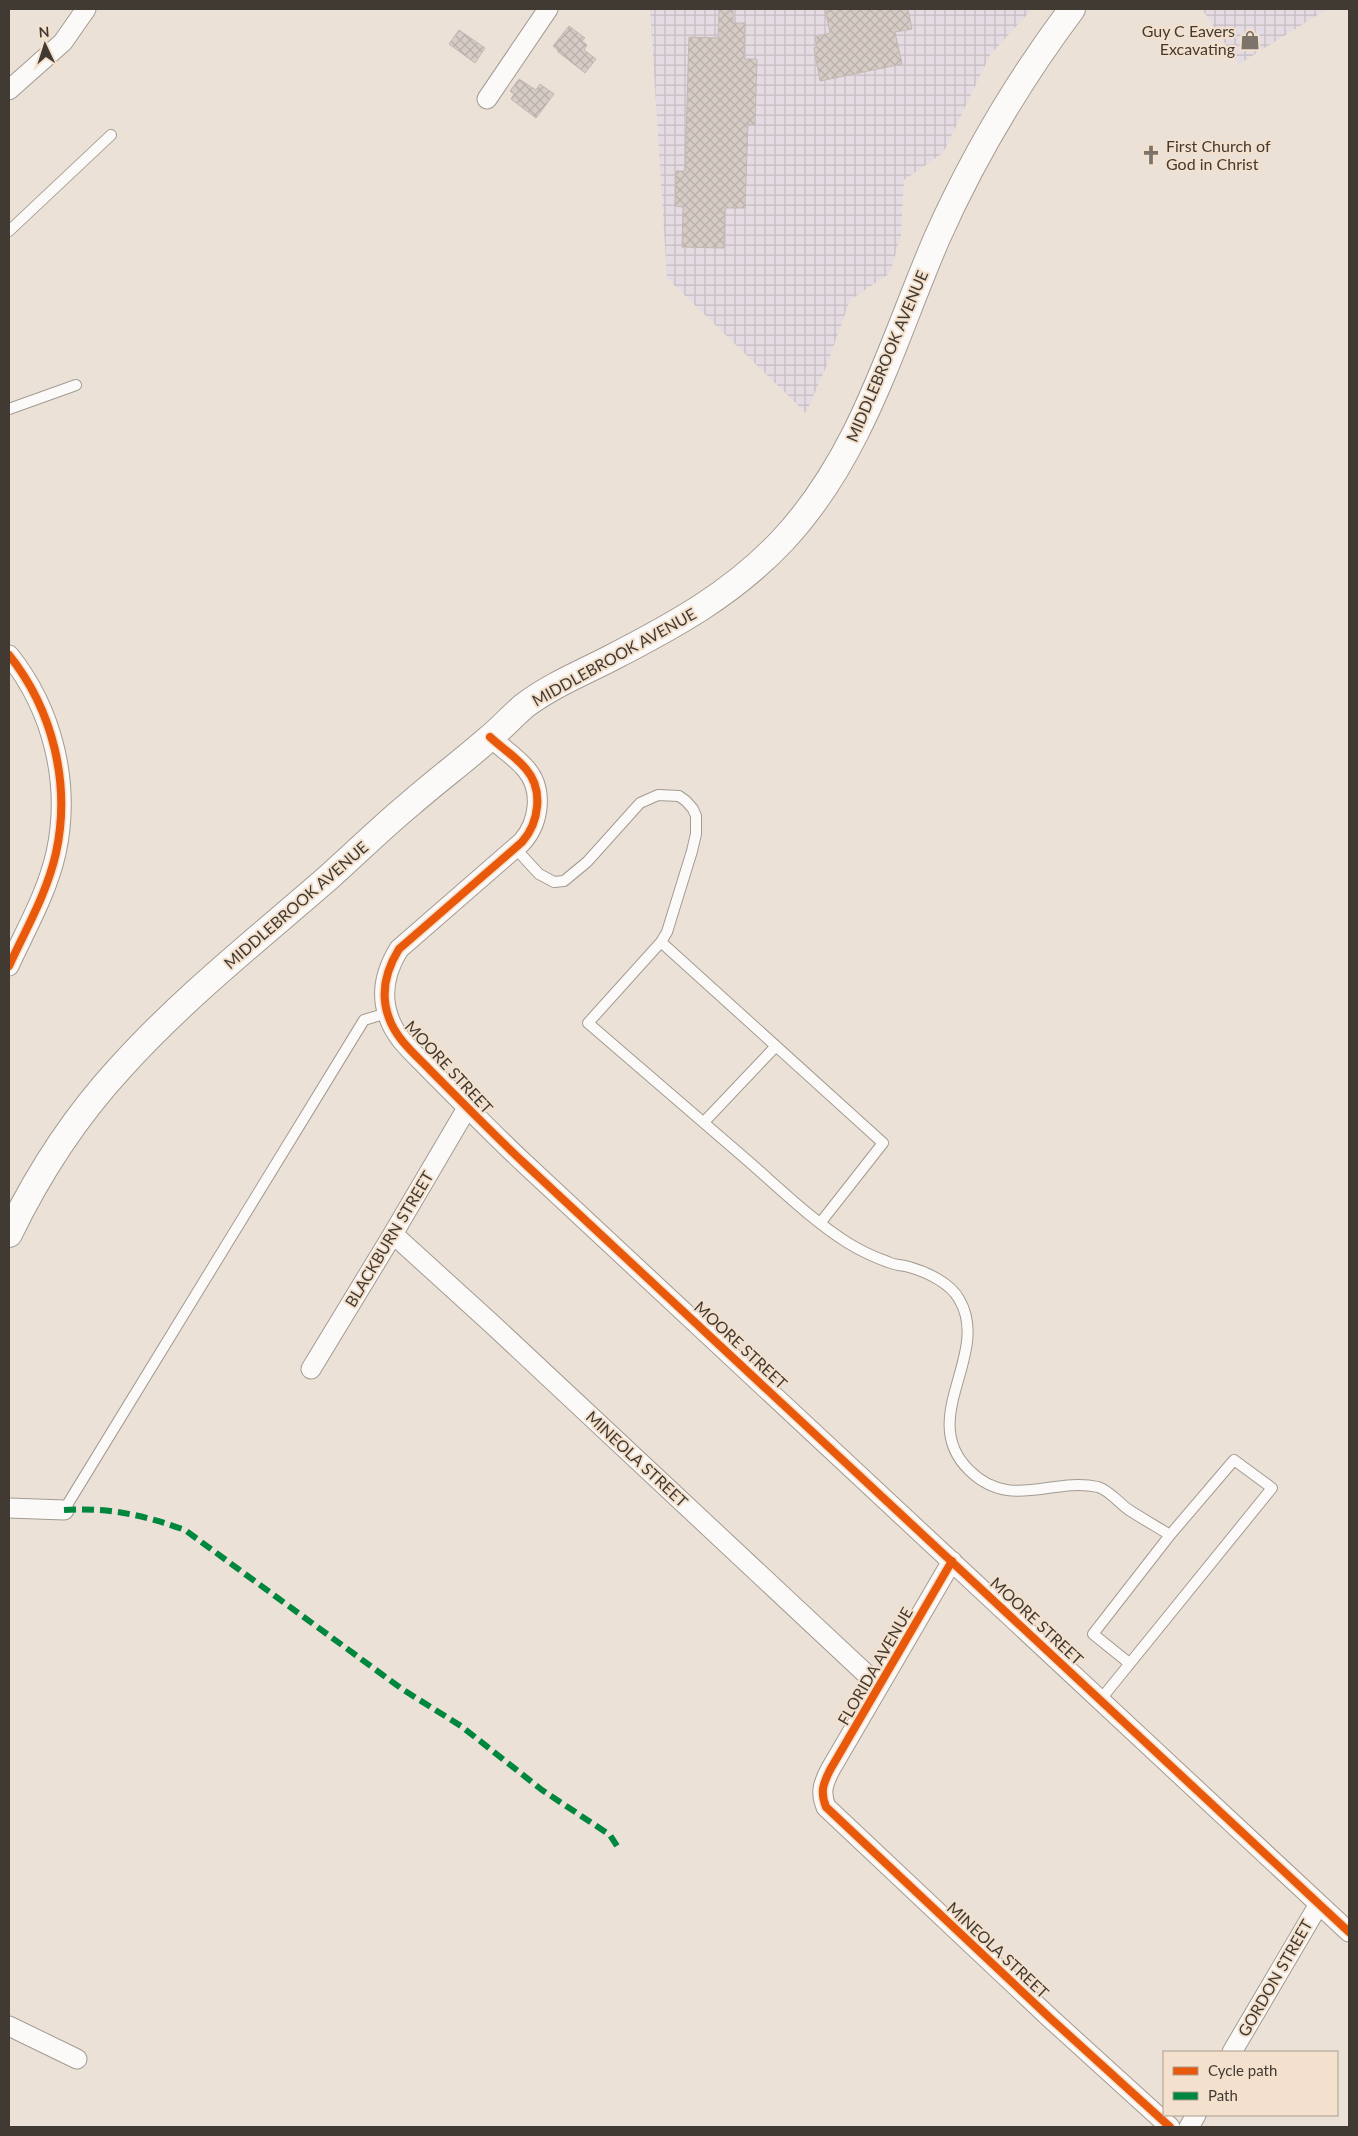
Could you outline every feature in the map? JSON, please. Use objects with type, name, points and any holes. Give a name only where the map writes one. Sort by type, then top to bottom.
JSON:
[{"type":"main road","name":"MIDDLEBROOK AVENUE","points":[[9,1234],[45,1168],[74,1124],[116,1072],[193,995],[407,806],[490,738],[523,707],[547,691],[670,628],[720,596],[766,558],[811,507],[836,470],[861,424],[935,243],[965,180],[1019,85],[1072,9]]},
{"type":"street","points":[[9,90],[63,42],[86,9]]},
{"type":"street","points":[[487,98],[548,9]]},
{"type":"street","points":[[9,655],[22,671],[34,692],[52,734],[59,773],[60,813],[56,853],[40,901],[9,966]]},
{"type":"street","name":"MOORE STREET","points":[[490,738],[526,768],[534,784],[537,793],[537,809],[532,826],[526,837],[515,848],[399,949],[390,965],[384,997],[387,1013],[399,1038],[466,1108],[1349,1932]]},
{"type":"street","name":"BLACKBURN STREET","points":[[311,1369],[393,1234],[466,1108]]},
{"type":"street","name":"MINEOLA STREET","points":[[393,1234],[492,1324],[878,1686]]},
{"type":"street","points":[[9,1508],[64,1510]]},
{"type":"street","name":"FLORIDA AVENUE","points":[[823,1784],[952,1561]]},
{"type":"street","name":"MINEOLA STREET","points":[[823,1784],[822,1794],[826,1807],[1050,2018],[1170,2127]]},
{"type":"street","name":"GORDON STREET","points":[[1233,2051],[1319,1904]]},
{"type":"street","points":[[9,2026],[77,2059]]},
{"type":"street","points":[[1189,2127],[1195,2116]]},
{"type":"lane","points":[[9,231],[111,135]]},
{"type":"lane","points":[[9,409],[76,385]]},
{"type":"lane","points":[[515,848],[539,874],[554,882],[564,881],[587,862],[619,824],[640,803],[658,795],[679,796],[694,809],[696,834],[667,932],[661,942],[588,1023],[821,1222],[847,1242],[872,1256],[928,1274],[942,1282],[959,1298],[967,1320],[968,1348],[957,1378],[949,1420],[954,1446],[967,1468],[987,1484],[1005,1491],[1030,1492],[1071,1486],[1100,1488],[1128,1509],[1170,1535]]},
{"type":"lane","points":[[661,942],[883,1143],[821,1222]]},
{"type":"lane","points":[[64,1510],[364,1020],[387,1013]]},
{"type":"lane","points":[[704,1122],[776,1046]]},
{"type":"lane","points":[[1100,1699],[1272,1488],[1234,1460],[1170,1535],[1093,1634],[1129,1663]]},
{"type":"shaded area","points":[[650,9],[1032,9],[990,55],[943,153],[904,180],[901,235],[890,273],[850,300],[827,365],[806,413],[667,278]]},
{"type":"shaded area","name":"Guy C Eavers Excavating","points":[[1202,9],[1327,9],[1239,64]]},
{"type":"building","points":[[719,9],[733,9],[733,23],[745,23],[744,59],[757,59],[755,125],[748,124],[745,208],[725,208],[724,248],[682,247],[683,207],[675,206],[676,171],[685,171],[689,37],[718,38]]},
{"type":"building","points":[[825,9],[908,9],[912,29],[895,32],[902,64],[820,81],[814,48],[817,47],[815,37],[830,33]]},
{"type":"building","points":[[569,26],[585,38],[582,41],[587,45],[584,50],[596,59],[585,73],[553,46]]},
{"type":"building","points":[[459,30],[485,48],[475,63],[449,44]]},
{"type":"building","points":[[519,79],[536,90],[540,84],[554,94],[536,118],[511,99],[514,94],[510,91]]},
{"type":"marked path","points":[[64,1510],[80,1509],[125,1513],[185,1530],[402,1689],[461,1726],[542,1790],[610,1835],[617,1846]]},
{"type":"cycle path","points":[[9,655],[37,699],[47,724],[55,749],[61,801],[60,827],[52,868],[36,911],[9,966]]},
{"type":"cycle path","points":[[490,737],[518,760],[532,777],[537,796],[535,816],[532,826],[522,842],[399,949],[394,957],[386,982],[385,1000],[392,1026],[401,1040],[524,1163],[1349,1932]]},
{"type":"cycle path","points":[[952,1561],[830,1770],[823,1788],[826,1807],[1050,2018],[1170,2127]]},
{"type":"place","name":"Guy C Eavers Excavating","points":[[1250,40]]},
{"type":"place","name":"First Church of God in Christ","points":[[1151,155]]}]
